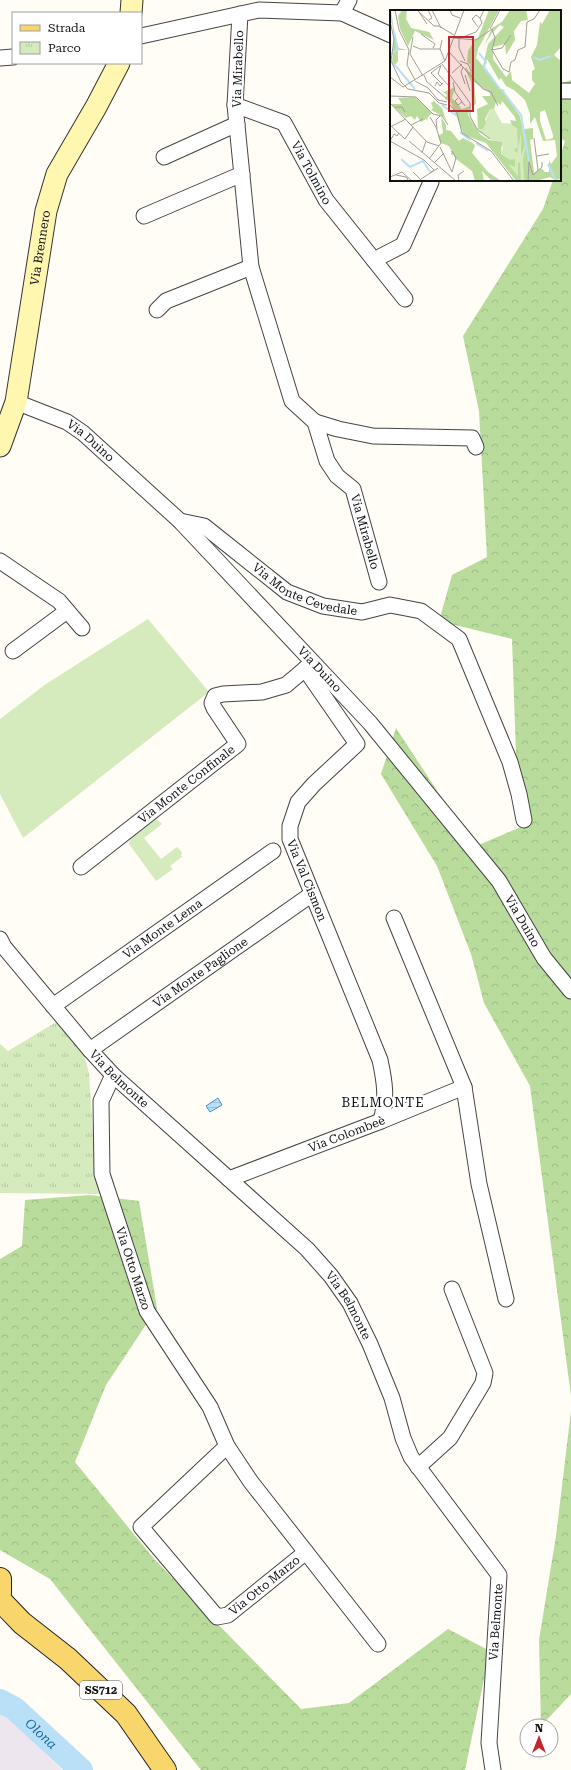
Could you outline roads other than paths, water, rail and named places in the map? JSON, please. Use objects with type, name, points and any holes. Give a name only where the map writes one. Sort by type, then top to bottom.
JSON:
[{"type":"main road","points":[[0,1579],[0,1593]]},
{"type":"main road","name":"SS712","points":[[0,1600],[22,1623],[68,1659],[126,1714],[165,1770]]},
{"type":"main road","name":"SS712","points":[[0,1618],[22,1623]]},
{"type":"street","points":[[131,12],[132,0]]},
{"type":"street","points":[[142,36],[259,10],[345,6],[390,34]]},
{"type":"street","name":"Via Mirabello","points":[[240,14],[236,105],[251,267],[292,401],[315,422],[338,429],[373,436],[472,438],[476,447]]},
{"type":"street","points":[[0,58],[12,57]]},
{"type":"street","name":"Via Brennero","points":[[0,446],[16,402],[46,211],[57,174],[96,107],[118,64]]},
{"type":"street","name":"Via Tolmino","points":[[236,105],[284,123],[326,200],[406,299]]},
{"type":"street","name":"Via Mirabello","points":[[164,157],[237,124]]},
{"type":"street","points":[[144,216],[242,174]]},
{"type":"street","points":[[374,260],[403,245],[431,182]]},
{"type":"street","points":[[157,310],[166,301],[251,267]]},
{"type":"street","name":"Via Duino","points":[[16,402],[68,422],[94,443],[180,521],[309,665],[370,723],[499,881],[544,958],[571,990]]},
{"type":"street","points":[[68,422],[95,433],[121,456]]},
{"type":"street","name":"Via Mirabello","points":[[315,422],[327,461],[338,476],[353,489],[379,582]]},
{"type":"street","points":[[154,498],[161,496],[171,499]]},
{"type":"street","name":"Via Monte Cevedale","points":[[180,521],[204,526],[287,592],[323,606],[362,612],[390,605],[421,611],[459,639],[510,762],[519,794],[524,820]]},
{"type":"street","points":[[0,560],[59,602],[82,628]]},
{"type":"street","points":[[13,651],[67,611]]},
{"type":"street","name":"Via Monte Confinale","points":[[82,867],[238,744],[214,708],[212,703],[216,696],[223,694],[262,692],[286,685],[309,665]]},
{"type":"street","name":"Via Val Cismon","points":[[309,665],[357,744],[314,784],[298,802],[290,826],[290,839],[380,1060],[386,1091],[381,1121]]},
{"type":"street","name":"Via Monte Lema","points":[[53,1006],[273,851]]},
{"type":"street","name":"Via Monte Paglione","points":[[90,1050],[312,894]]},
{"type":"street","points":[[394,918],[464,1087],[480,1184],[506,1299]]},
{"type":"street","name":"Via Belmonte","points":[[0,939],[4,947],[53,1006],[113,1075],[307,1249],[332,1276],[350,1303],[370,1344],[392,1398],[410,1457],[499,1575],[489,1743],[492,1770]]},
{"type":"street","name":"Via Otto Marzo","points":[[113,1075],[100,1101],[102,1174],[146,1311],[210,1407],[227,1446],[251,1482],[378,1644]]},
{"type":"street","name":"Via Colombeè","points":[[229,1179],[381,1121],[464,1087]]},
{"type":"street","points":[[418,1467],[450,1438],[483,1383],[485,1373],[452,1289]]},
{"type":"street","name":"Via Otto Marzo","points":[[227,1446],[141,1527],[217,1617],[228,1615],[306,1552]]},
{"type":"water","points":[[218,1098],[222,1105],[210,1112],[206,1106]]},
{"type":"waterway","name":"Olona","points":[[0,1701],[15,1709],[81,1770]]},
{"type":"district","name":"BELMONTE","points":[[383,1102]]}]
